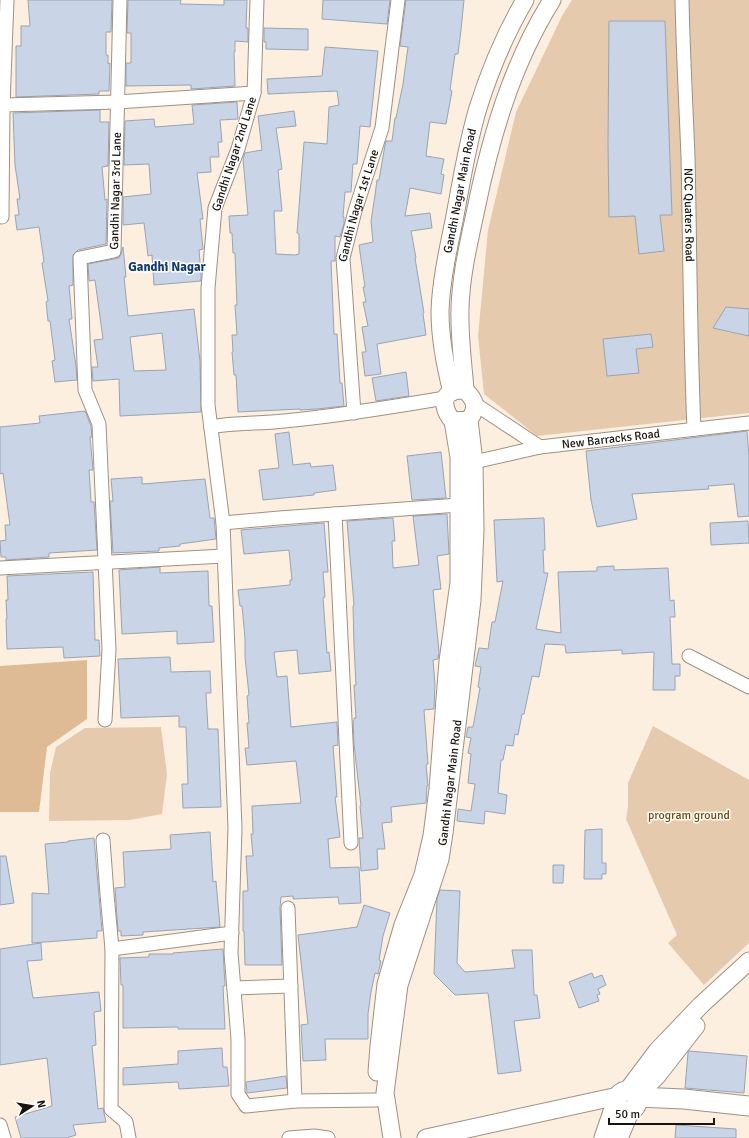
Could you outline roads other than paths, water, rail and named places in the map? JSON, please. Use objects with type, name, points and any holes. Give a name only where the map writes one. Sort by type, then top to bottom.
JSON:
[{"type":"main road","points":[[625,1100],[684,1098],[749,1106]]},
{"type":"main road","points":[[604,1138],[625,1100]]},
{"type":"main road","points":[[618,1138],[625,1100]]},
{"type":"street","points":[[2,217],[3,105],[8,0]]},
{"type":"street","name":"Gandhi Nagar 3rd Lane","points":[[106,563],[99,424],[85,390],[80,258],[114,251],[120,0]]},
{"type":"street","name":"Gandhi Nagar 2nd Lane","points":[[257,0],[254,93],[238,149],[215,208],[208,288],[208,405],[223,523],[235,828],[231,953],[238,1039],[238,1094],[246,1106],[295,1101]]},
{"type":"street","name":"Gandhi Nagar 1st Lane","points":[[354,413],[343,258],[355,211],[382,128],[398,0]]},
{"type":"street","name":"Gandhi Nagar Main Road","points":[[454,393],[446,371],[440,311],[441,292],[448,249],[478,109],[495,59],[525,0]]},
{"type":"street","name":"Gandhi Nagar Main Road","points":[[454,393],[460,332],[461,284],[482,177],[492,138],[512,80],[534,31],[552,0]]},
{"type":"street","name":"NCC Quaters Road","points":[[682,0],[686,102],[691,366],[694,429]]},
{"type":"street","points":[[3,105],[117,102],[254,93]]},
{"type":"street","points":[[454,393],[445,406],[448,416],[466,415],[540,447]]},
{"type":"street","points":[[211,427],[228,424],[284,421],[354,413],[454,393],[471,396],[466,415]]},
{"type":"street","name":"Gandhi Nagar Main Road","points":[[392,1138],[385,1093],[399,985],[440,859],[453,764],[472,600],[475,530],[474,462],[466,415]]},
{"type":"street","name":"Gandhi Nagar Main Road","points":[[381,1138],[376,1100],[379,1046],[386,984],[403,925],[423,875],[432,836],[438,789],[448,661],[459,583],[459,457],[466,415]]},
{"type":"street","name":"New Barracks Road","points":[[474,462],[540,447],[749,423]]},
{"type":"street","points":[[223,523],[459,504]]},
{"type":"street","points":[[335,514],[351,843]]},
{"type":"street","points":[[0,568],[224,556]]},
{"type":"street","points":[[105,720],[108,650],[106,563]]},
{"type":"street","points":[[689,656],[749,687]]},
{"type":"street","points":[[103,840],[112,949],[111,1109],[126,1122],[129,1138]]},
{"type":"street","points":[[288,908],[295,1101],[376,1100]]},
{"type":"street","points":[[112,949],[232,933]]},
{"type":"street","points":[[426,1138],[625,1100],[657,1051],[701,1005],[749,961]]},
{"type":"street","points":[[476,1138],[625,1100],[657,1076],[689,1034],[749,973]]},
{"type":"street","points":[[234,988],[291,986]]},
{"type":"street","points":[[0,1125],[4,1138]]},
{"type":"street","points":[[289,1138],[314,1136],[328,1138]]},
{"type":"district","name":"Gandhi Nagar","points":[[167,266]]},
{"type":"park label","name":"program ground","points":[[689,815]]}]
